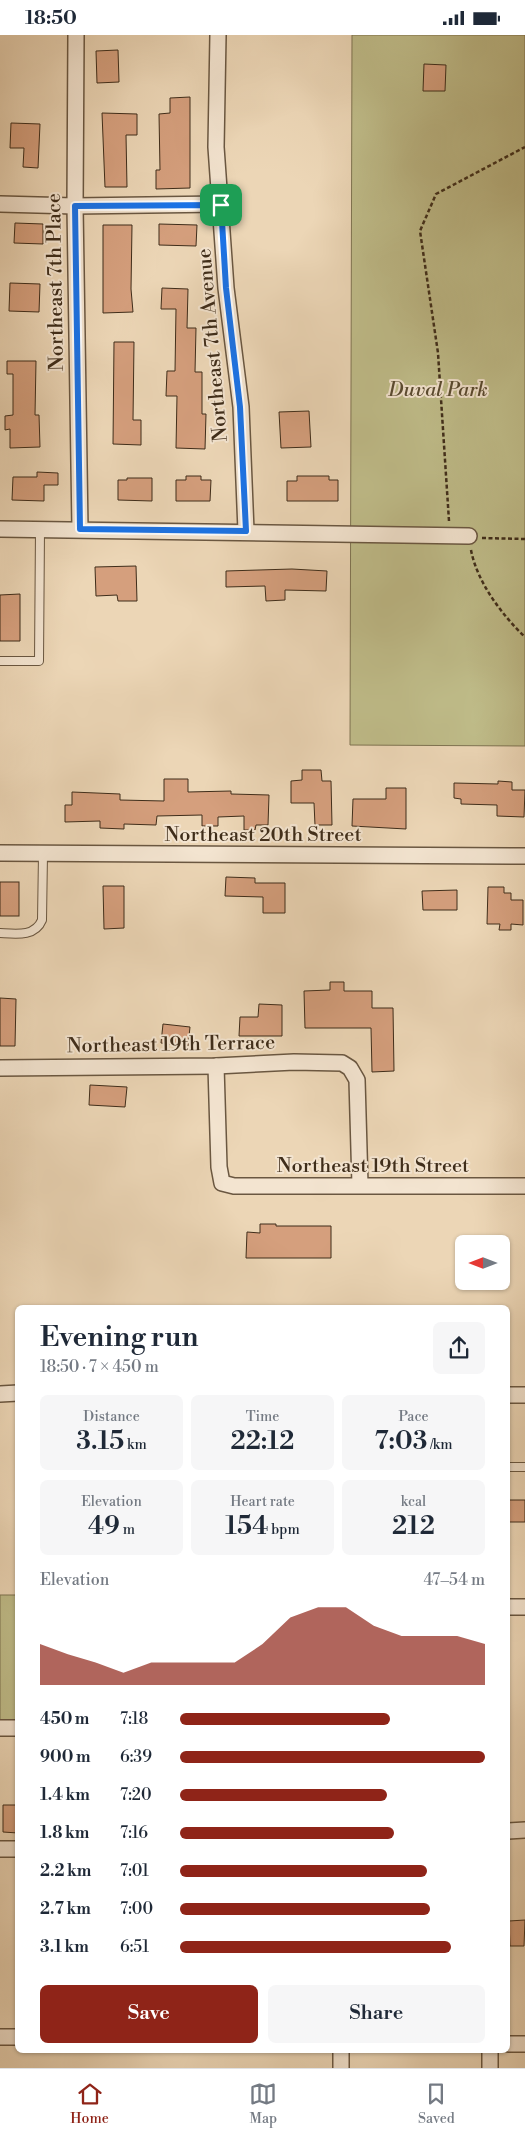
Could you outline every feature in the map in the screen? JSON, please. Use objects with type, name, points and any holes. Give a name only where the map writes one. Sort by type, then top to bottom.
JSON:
[{"type":"street","name":"Northeast 7th Place","points":[[76,35],[75,206],[80,529]]},
{"type":"street","name":"Northeast 7th Avenue","points":[[218,35],[216,147],[226,288],[240,407],[246,531]]},
{"type":"street","points":[[0,204],[75,206],[221,205]]},
{"type":"street","points":[[0,529],[468,535]]},
{"type":"street","name":"Northeast 20th Street","points":[[0,853],[525,856]]},
{"type":"street","name":"Northeast 19th Terrace","points":[[0,1068],[294,1062],[342,1063],[350,1068],[357,1080],[360,1185]]},
{"type":"street","name":"Northeast 19th Street","points":[[216,1065],[219,1167],[222,1183],[234,1187],[360,1185],[525,1186]]},
{"type":"street","points":[[0,1393],[15,1393]]},
{"type":"street","points":[[510,1395],[525,1395]]},
{"type":"street","points":[[510,1607],[525,1607]]},
{"type":"street","points":[[0,1728],[15,1728]]},
{"type":"street","points":[[510,1831],[525,1830]]},
{"type":"street","points":[[0,1849],[15,1849]]},
{"type":"street","points":[[0,2037],[15,2037]]},
{"type":"street","points":[[510,2044],[525,2044]]},
{"type":"street","points":[[341,2053],[341,2068]]},
{"type":"street","points":[[490,2053],[490,2068]]},
{"type":"lane","points":[[0,661],[39,661],[40,529]]},
{"type":"lane","points":[[0,933],[32,932],[39,927],[42,920],[43,853]]},
{"type":"lane","points":[[510,1467],[525,1467]]},
{"type":"path","points":[[450,535],[438,353],[420,231],[436,194],[525,147]]},
{"type":"path","points":[[525,539],[477,538],[468,535],[474,565],[485,586],[507,617],[525,637]]},
{"type":"green space","name":"Duval Park","points":[[352,35],[525,35],[525,746],[350,745]]},
{"type":"green space","points":[[0,1595],[15,1595],[15,1722],[0,1721]]},
{"type":"building","points":[[118,50],[119,82],[97,83],[96,51]]},
{"type":"building","points":[[424,64],[446,65],[445,91],[423,91]]},
{"type":"building","points":[[190,97],[190,188],[156,189],[156,170],[160,170],[159,114],[170,113],[170,98]]},
{"type":"building","points":[[102,113],[137,114],[137,135],[126,135],[127,187],[105,187]]},
{"type":"building","points":[[11,123],[40,124],[38,168],[23,167],[24,148],[10,148]]},
{"type":"building","points":[[15,223],[43,224],[43,244],[14,243]]},
{"type":"building","points":[[159,224],[197,225],[196,246],[159,245]]},
{"type":"building","points":[[103,225],[132,225],[131,289],[133,312],[103,313]]},
{"type":"building","points":[[10,283],[40,284],[39,312],[9,311]]},
{"type":"building","points":[[162,288],[188,289],[187,328],[196,328],[195,372],[202,372],[202,414],[206,414],[205,449],[176,448],[177,396],[166,396],[167,371],[175,371],[176,309],[161,309]]},
{"type":"building","points":[[114,342],[134,342],[133,420],[141,420],[141,445],[113,444]]},
{"type":"building","points":[[7,361],[36,361],[35,415],[39,415],[40,447],[10,448],[10,429],[5,430],[5,416],[13,415],[13,374],[7,374]]},
{"type":"building","points":[[309,411],[311,447],[281,448],[279,412]]},
{"type":"building","points":[[37,472],[58,473],[58,485],[44,485],[44,501],[12,500],[13,477],[37,477]]},
{"type":"building","points":[[186,476],[201,476],[201,480],[211,480],[210,501],[176,501],[176,480],[186,480]]},
{"type":"building","points":[[297,476],[329,476],[329,480],[338,480],[338,501],[287,501],[287,481],[297,481]]},
{"type":"building","points":[[127,478],[152,478],[152,501],[118,500],[118,480],[127,480]]},
{"type":"building","points":[[136,566],[137,601],[118,601],[117,595],[96,596],[95,567]]},
{"type":"building","points":[[292,569],[327,571],[326,591],[285,590],[285,600],[266,601],[265,586],[226,587],[226,571]]},
{"type":"building","points":[[20,594],[20,641],[0,641],[0,595]]},
{"type":"building","points":[[302,770],[321,770],[322,781],[331,781],[332,825],[315,825],[314,803],[291,803],[291,781],[302,780]]},
{"type":"building","points":[[164,779],[188,779],[188,792],[231,791],[231,794],[269,795],[268,825],[256,825],[255,830],[244,830],[244,816],[218,817],[218,826],[202,826],[202,815],[157,816],[156,825],[124,824],[124,829],[100,828],[100,821],[65,822],[65,805],[72,805],[72,792],[120,794],[120,800],[164,801]]},
{"type":"building","points":[[498,781],[512,782],[512,790],[525,790],[524,817],[497,816],[497,805],[461,804],[461,799],[454,798],[454,783],[498,784]]},
{"type":"building","points":[[386,788],[406,788],[406,829],[352,826],[353,799],[386,799]]},
{"type":"building","points":[[226,877],[255,878],[255,883],[285,883],[285,913],[263,913],[263,897],[225,896]]},
{"type":"building","points":[[0,882],[19,882],[19,916],[0,916]]},
{"type":"building","points":[[103,886],[124,886],[124,928],[104,929]]},
{"type":"building","points":[[488,887],[504,887],[504,893],[511,893],[511,900],[523,900],[523,925],[511,924],[511,930],[499,930],[500,924],[487,924]]},
{"type":"building","points":[[457,890],[457,910],[423,910],[422,891]]},
{"type":"building","points":[[330,982],[344,982],[344,991],[372,991],[372,1008],[393,1008],[394,1071],[372,1072],[371,1028],[305,1028],[304,991],[330,990]]},
{"type":"building","points":[[0,998],[16,999],[15,1046],[0,1046]]},
{"type":"building","points":[[259,1004],[282,1005],[282,1036],[239,1036],[240,1017],[258,1017]]},
{"type":"building","points":[[163,1024],[190,1027],[188,1046],[161,1043]]},
{"type":"building","points":[[90,1085],[127,1087],[125,1107],[89,1105]]},
{"type":"building","points":[[260,1224],[276,1224],[276,1226],[331,1226],[331,1258],[246,1258],[247,1232],[260,1233]]},
{"type":"building","points":[[510,1500],[525,1500],[525,1522],[510,1522]]},
{"type":"building","points":[[3,1805],[15,1805],[15,1833],[3,1832]]},
{"type":"building","points":[[525,1920],[524,1946],[510,1946],[510,1921]]},
{"type":"route","points":[[221,205],[226,288],[240,407],[246,531],[80,529],[75,206],[221,205]]}]
